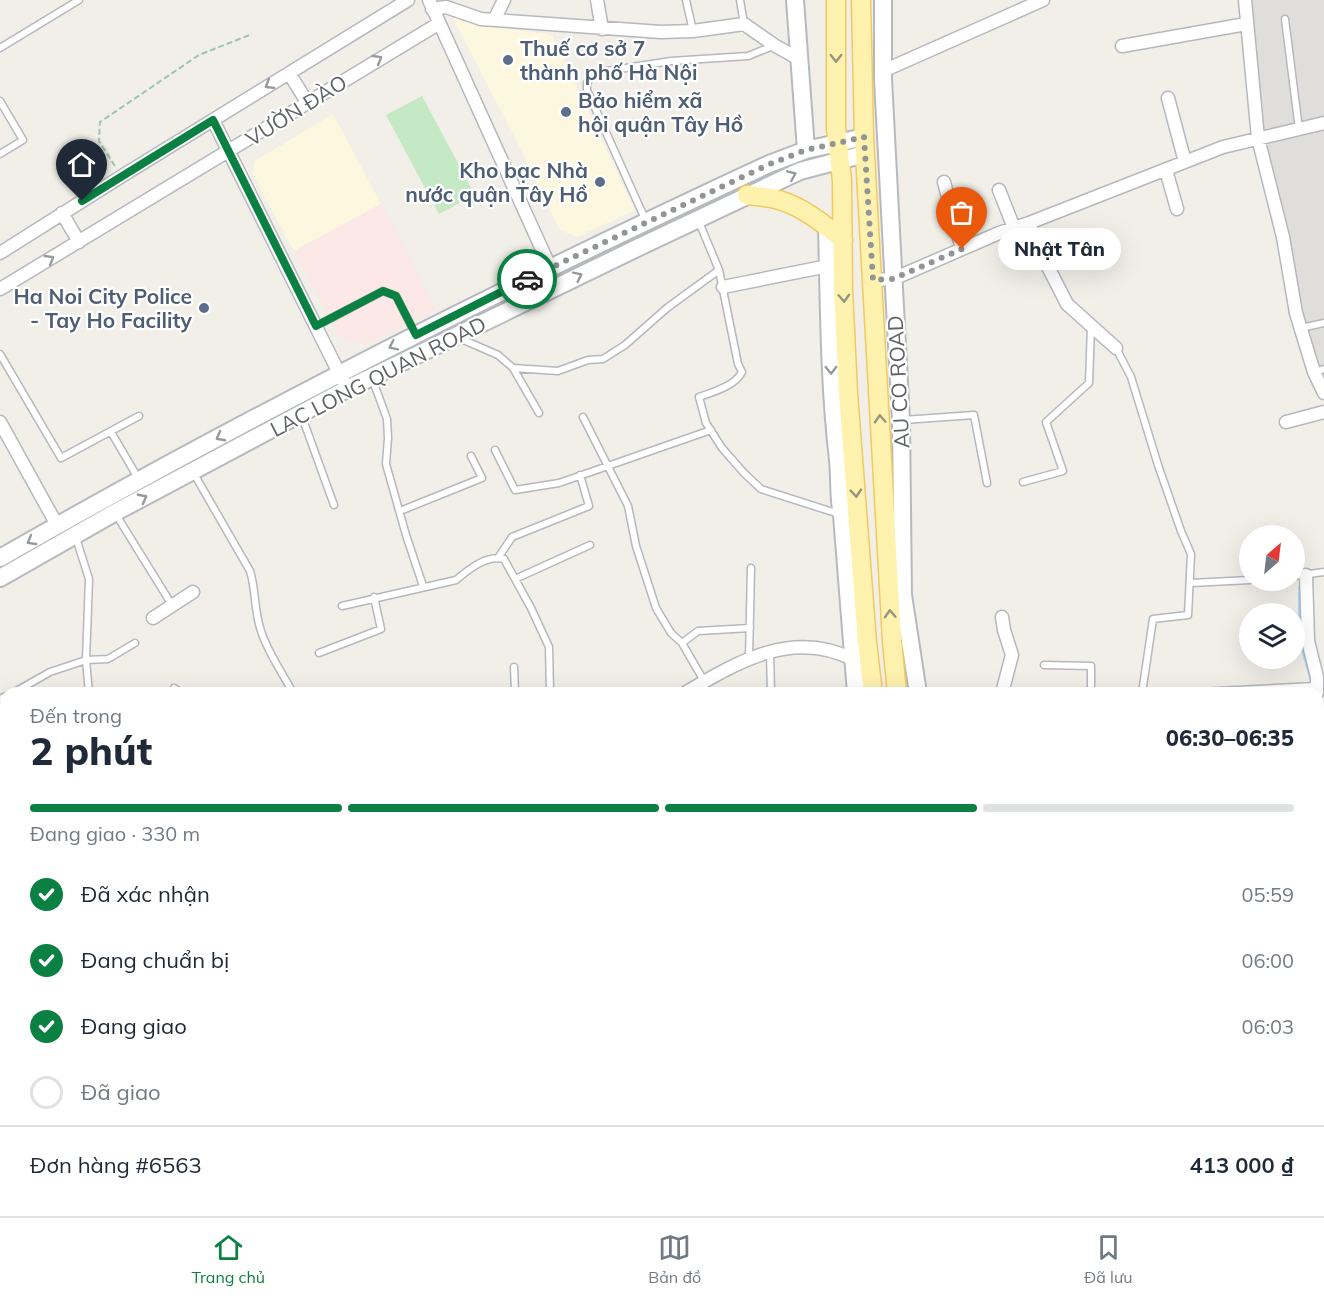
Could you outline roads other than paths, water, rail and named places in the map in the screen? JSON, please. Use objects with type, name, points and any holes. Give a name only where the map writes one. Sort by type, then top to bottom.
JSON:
[{"type":"main road","points":[[795,0],[806,150]]},
{"type":"main road","points":[[836,0],[837,142],[840,160],[848,393],[872,687]]},
{"type":"main road","name":"AU CO ROAD","points":[[861,0],[864,146],[896,687]]},
{"type":"main road","name":"AU CO ROAD","points":[[883,0],[883,71],[902,421],[903,595],[917,687]]},
{"type":"main road","name":"LAC LONG QUAN ROAD","points":[[0,558],[139,480],[339,373],[646,221],[770,164],[806,150],[837,142],[864,146]]},
{"type":"main road","name":"LAC LONG QUAN ROAD","points":[[0,578],[75,534],[347,389],[697,218],[800,171],[840,160],[864,146]]},
{"type":"main road","points":[[747,195],[778,199],[792,205],[843,240]]},
{"type":"main road","points":[[827,227],[831,405],[843,515],[856,687]]},
{"type":"main road","points":[[867,643],[892,641]]},
{"type":"street","name":"VƯỜN ĐÀO","points":[[0,253],[408,0]]},
{"type":"street","points":[[494,20],[504,0]]},
{"type":"street","points":[[597,0],[602,29]]},
{"type":"street","points":[[883,71],[1043,0]]},
{"type":"street","points":[[1245,0],[1258,138],[1283,237],[1296,313],[1319,370],[1324,393]]},
{"type":"street","points":[[431,4],[481,19],[602,29],[661,32],[744,24],[799,59]]},
{"type":"street","points":[[431,4],[438,24],[550,267]]},
{"type":"street","name":"VƯỜN ĐÀO","points":[[0,290],[438,24]]},
{"type":"street","points":[[1122,46],[1246,24]]},
{"type":"street","points":[[289,73],[307,102]]},
{"type":"street","points":[[1167,98],[1185,162]]},
{"type":"street","points":[[213,120],[347,389]]},
{"type":"street","points":[[873,280],[893,279],[1014,228],[1223,147],[1324,123]]},
{"type":"street","points":[[1166,170],[1177,209]]},
{"type":"street","points":[[944,182],[962,249]]},
{"type":"street","points":[[999,190],[1014,228]]},
{"type":"street","points":[[62,213],[79,242]]},
{"type":"street","points":[[1029,223],[1042,255],[1067,304],[1116,348]]},
{"type":"street","points":[[723,287],[828,266]]},
{"type":"street","points":[[1286,422],[1324,412]]},
{"type":"street","points":[[0,422],[57,525]]},
{"type":"street","points":[[153,618],[193,591]]},
{"type":"street","points":[[1302,591],[1308,641],[1317,676],[1316,687]]},
{"type":"street","points":[[1002,617],[1012,655],[1004,687]]},
{"type":"street","points":[[695,687],[749,658],[788,648],[831,649],[854,660]]},
{"type":"street","points":[[1324,1044],[1324,1136]]},
{"type":"lane","points":[[0,48],[79,0]]},
{"type":"lane","points":[[686,0],[693,30]]},
{"type":"lane","points":[[740,0],[744,24]]},
{"type":"lane","points":[[1285,19],[1299,129]]},
{"type":"lane","points":[[646,221],[587,90],[590,76],[594,73],[671,61],[748,56],[774,45]]},
{"type":"lane","points":[[0,101],[23,140],[0,154]]},
{"type":"lane","points":[[697,218],[719,270],[738,364],[742,372],[739,378],[722,388],[699,397],[706,423],[729,456],[761,489],[843,515]]},
{"type":"lane","points":[[513,368],[558,371],[588,360],[603,359],[625,345],[667,308],[719,270]]},
{"type":"lane","points":[[316,326],[383,291],[396,296],[416,335]]},
{"type":"lane","points":[[1301,327],[1324,323]]},
{"type":"lane","points":[[1023,482],[1063,471],[1047,422],[1089,383],[1091,326]]},
{"type":"lane","points":[[456,336],[498,356],[513,368],[539,412]]},
{"type":"lane","points":[[1116,348],[1131,377],[1158,465],[1191,554],[1188,615],[1153,619],[1143,687]]},
{"type":"lane","points":[[0,354],[61,458],[139,416]]},
{"type":"lane","points":[[372,377],[387,419],[386,465],[423,586]]},
{"type":"lane","points":[[301,414],[334,505]]},
{"type":"lane","points":[[902,421],[974,415],[987,483]]},
{"type":"lane","points":[[583,417],[628,506],[636,546],[656,608],[671,633],[682,643],[704,682]]},
{"type":"lane","points":[[495,450],[515,490],[559,483],[711,430]]},
{"type":"lane","points":[[111,432],[139,480]]},
{"type":"lane","points":[[400,511],[482,478],[471,456]]},
{"type":"lane","points":[[192,472],[250,571],[254,583],[257,618],[261,633],[290,687]]},
{"type":"lane","points":[[498,558],[512,537],[589,506],[580,475]]},
{"type":"lane","points":[[114,513],[172,605]]},
{"type":"lane","points":[[75,534],[89,579],[86,660],[88,687]]},
{"type":"lane","points":[[515,579],[590,545]]},
{"type":"lane","points":[[342,606],[456,580],[470,568],[498,558],[504,559],[549,647],[550,687]]},
{"type":"lane","points":[[749,658],[751,568]]},
{"type":"lane","points":[[1305,574],[1324,572]]},
{"type":"lane","points":[[1191,583],[1239,581]]},
{"type":"lane","points":[[319,653],[381,629],[374,597]]},
{"type":"lane","points":[[682,643],[698,631],[750,628]]},
{"type":"lane","points":[[24,687],[50,672],[86,660],[108,659],[135,643]]},
{"type":"lane","points":[[770,652],[771,687]]},
{"type":"lane","points":[[1044,665],[1091,666],[1091,687]]},
{"type":"lane","points":[[514,667],[515,687]]},
{"type":"waterway","points":[[1300,591],[1300,639],[1311,678]]},
{"type":"place","name":"Thuế cơ sở 7 thành phố Hà Nội","points":[[508,60]]},
{"type":"place","name":"Bảo hiểm xã hội quận Tây Hồ","points":[[566,112]]},
{"type":"place","name":"Kho bạc Nhà nước quận Tây Hồ","points":[[600,182]]},
{"type":"place","name":"Nhật Tân","points":[[962,249]]},
{"type":"place","name":"Ha Noi City Police - Tay Ho Facility","points":[[204,308]]}]
